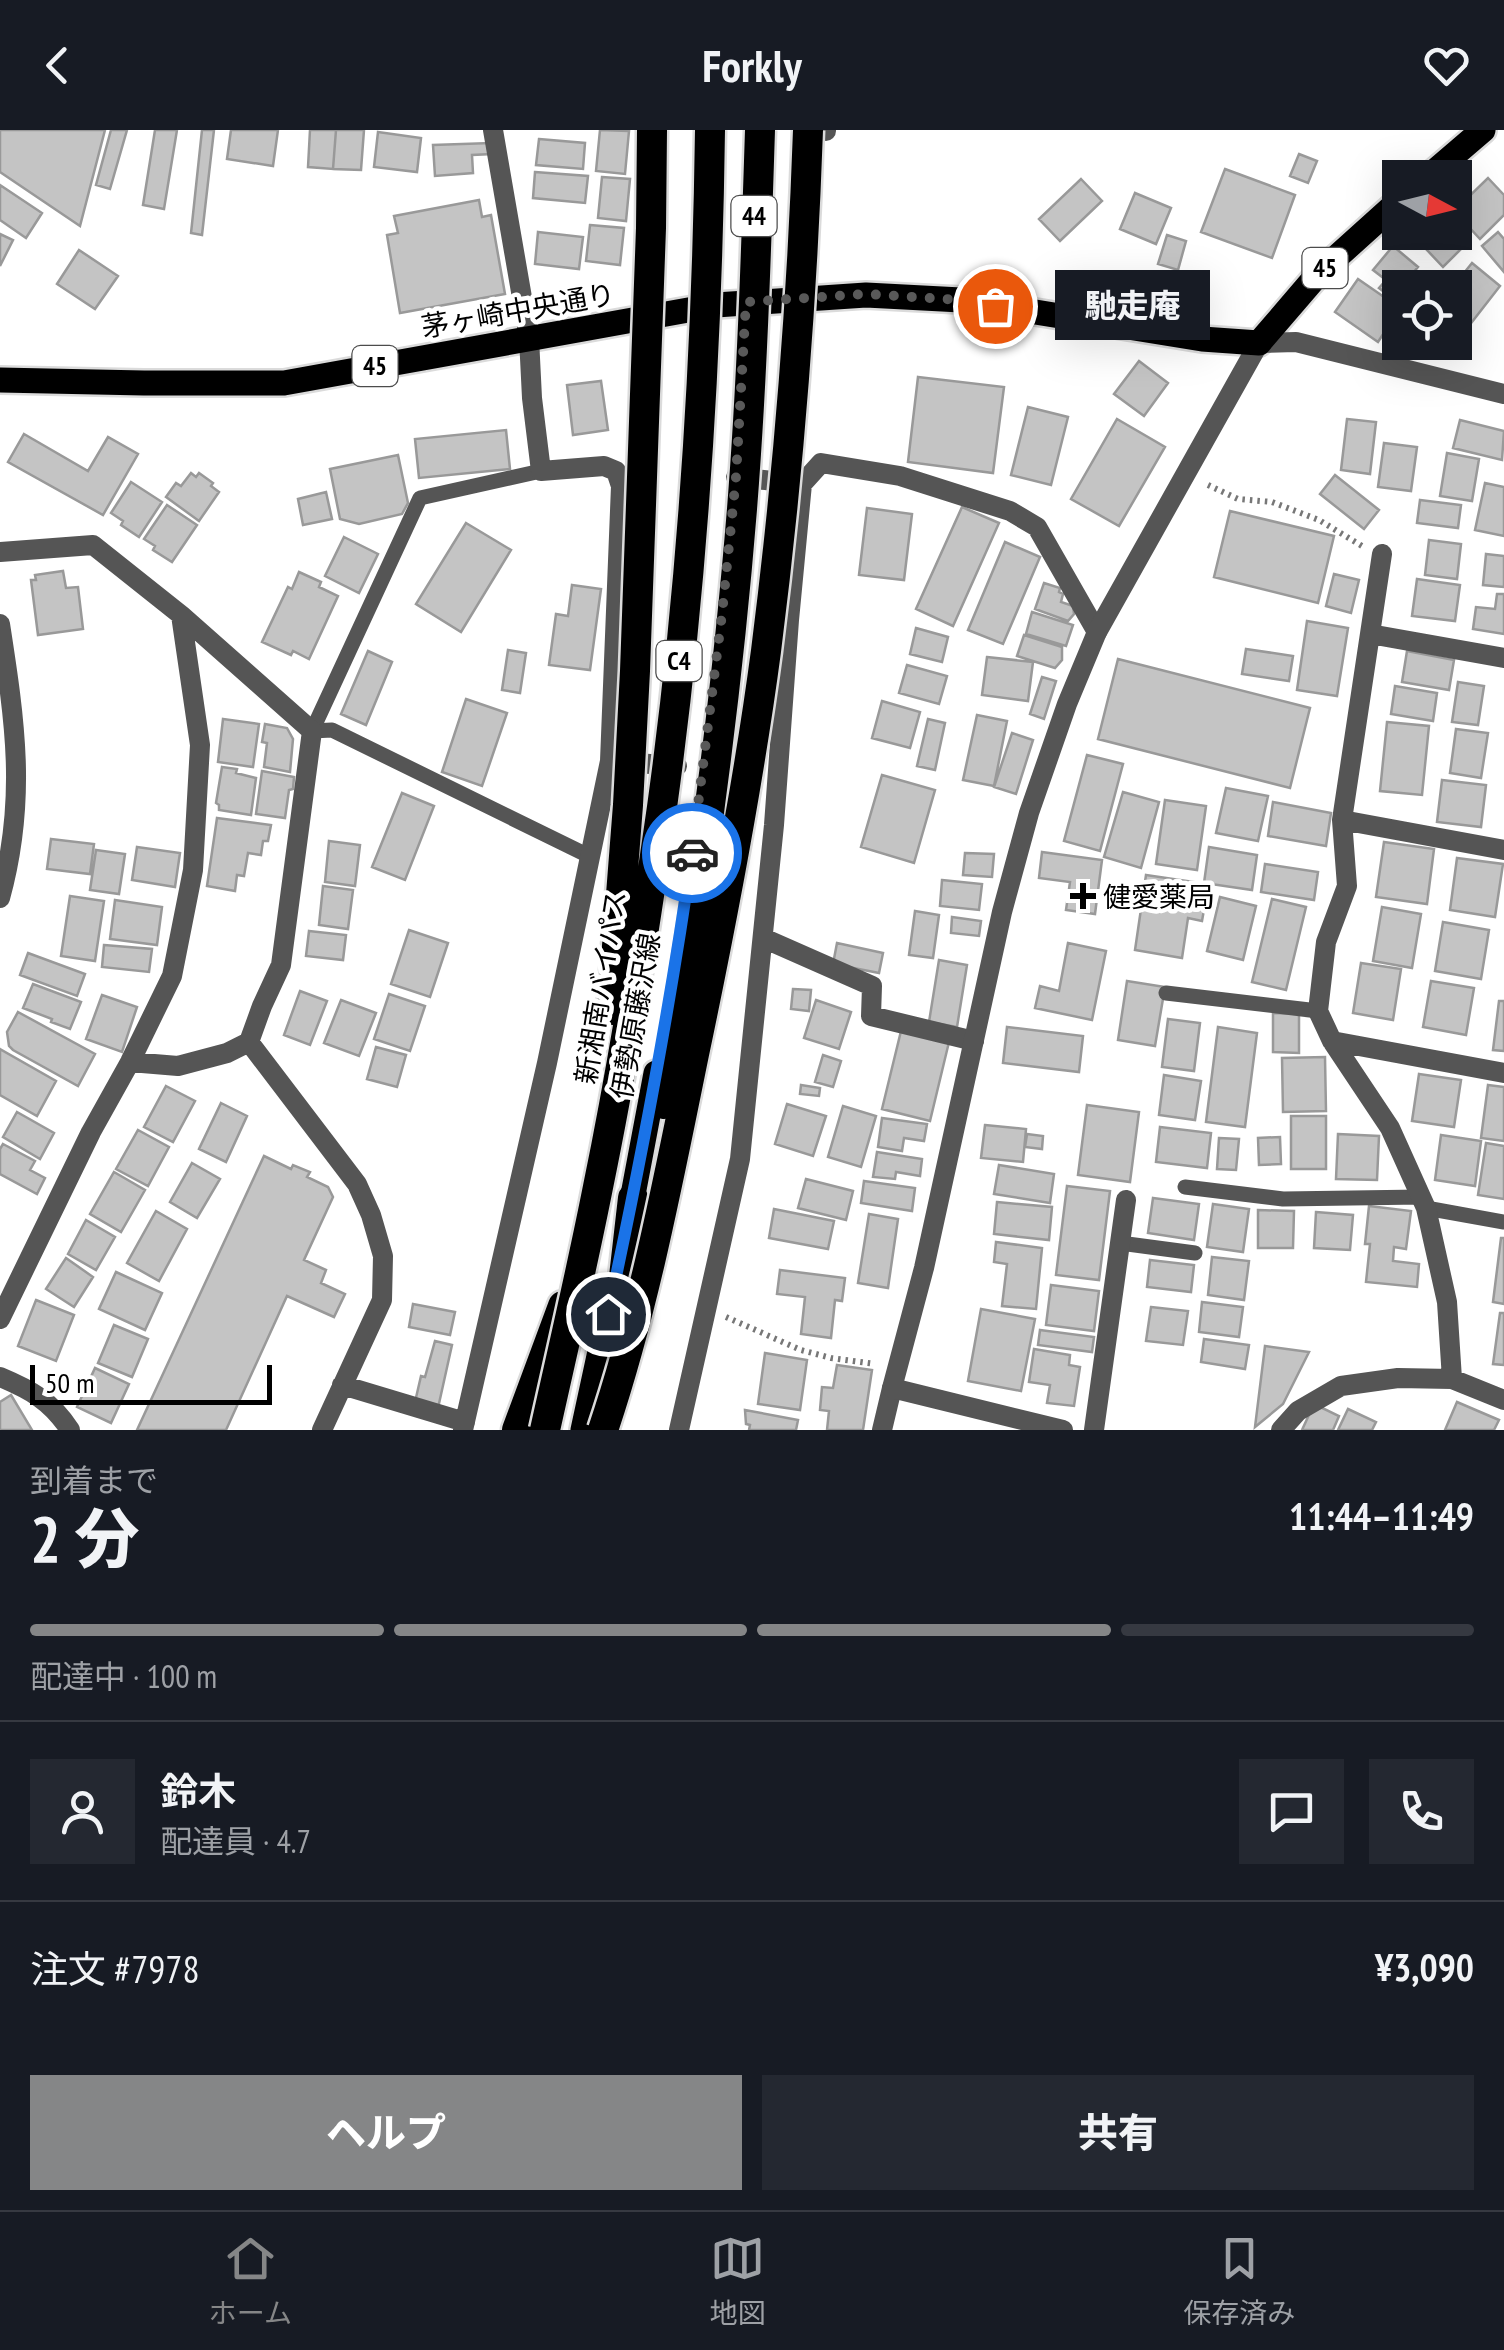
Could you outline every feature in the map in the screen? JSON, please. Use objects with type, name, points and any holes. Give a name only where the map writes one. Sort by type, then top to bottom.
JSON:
[{"type":"highway","name":"C4","points":[[613,1191],[652,130]]},
{"type":"highway","name":"新湘南バイパス","points":[[545,1430],[613,1191],[674,710],[692,517],[705,325],[710,130]]},
{"type":"highway","name":"C4","points":[[602,1430],[674,1046],[710,804],[742,511],[761,130]]},
{"type":"highway","points":[[602,1430],[623,1370],[663,1207],[750,758],[792,422],[808,130]]},
{"type":"highway","points":[[517,1430],[613,1191]]},
{"type":"highway","points":[[602,1430],[613,1191]]},
{"type":"main road","name":"伊勢原藤沢線","points":[[583,1430],[613,1191],[678,766],[702,520],[716,305],[719,130]]},
{"type":"main road","name":"伊勢原藤沢線","points":[[554,1430],[613,1191],[666,1013],[697,819],[736,477],[761,130]]},
{"type":"main road","points":[[1448,160],[1483,130]]},
{"type":"main road","name":"45","points":[[746,302],[866,294],[961,300],[1202,339],[1259,343],[1320,273],[1382,216]]},
{"type":"main road","name":"茅ヶ崎中央通り","points":[[0,380],[284,383],[746,302]]},
{"type":"street","points":[[342,1385],[464,1426],[547,1064],[610,760],[621,486],[616,471],[604,466],[541,471],[529,338],[493,130]]},
{"type":"street","points":[[882,1430],[924,1268],[1002,912],[1029,814],[1066,704],[1097,632],[1259,343],[1296,342],[1504,394]]},
{"type":"street","points":[[679,1430],[740,1159],[774,825],[802,484],[822,462],[900,476],[1010,510],[1037,527],[1097,632]]},
{"type":"street","points":[[736,477],[802,484]]},
{"type":"street","points":[[0,552],[93,545],[181,615],[312,731],[281,964],[250,1042],[228,1053],[178,1066],[130,1062]]},
{"type":"street","points":[[1382,554],[1342,820],[1347,886],[1326,942],[1318,1011],[1332,1042],[1390,1128],[1423,1202],[1447,1302],[1452,1379]]},
{"type":"street","points":[[0,1319],[172,976],[193,870],[200,745],[181,615]]},
{"type":"street","points":[[0,624],[6,693],[18,754],[16,823],[0,898]]},
{"type":"street","points":[[1370,634],[1504,658]]},
{"type":"street","points":[[610,760],[678,766]]},
{"type":"street","points":[[1342,820],[1504,850]]},
{"type":"street","points":[[762,938],[872,986],[871,1016],[974,1041]]},
{"type":"street","points":[[250,1042],[357,1184],[383,1256],[382,1300],[322,1430]]},
{"type":"street","points":[[1332,1042],[1504,1073]]},
{"type":"street","points":[[1094,1430],[1126,1200]]},
{"type":"street","points":[[0,1377],[31,1390],[70,1430]]},
{"type":"street","points":[[1281,1430],[1298,1410],[1341,1386],[1398,1378],[1452,1379],[1504,1400]]},
{"type":"street","points":[[892,1388],[1062,1430]]},
{"type":"lane","points":[[541,471],[420,498],[312,731],[332,730],[589,856]]},
{"type":"lane","points":[[1166,992],[1318,1011]]},
{"type":"lane","points":[[1186,1187],[1283,1199],[1423,1202],[1504,1222]]},
{"type":"lane","points":[[1120,1243],[1195,1253]]},
{"type":"path","points":[[1186,474],[1238,499],[1272,502],[1319,520],[1382,554]]},
{"type":"path","points":[[707,1309],[801,1350],[898,1367]]},
{"type":"building","points":[[0,130],[105,130],[80,226],[0,172]]},
{"type":"building","points":[[111,130],[127,130],[110,189],[96,185]]},
{"type":"building","points":[[155,130],[177,130],[164,209],[143,205]]},
{"type":"building","points":[[202,130],[214,130],[202,235],[191,233]]},
{"type":"building","points":[[231,130],[278,130],[273,166],[227,159]]},
{"type":"building","points":[[310,130],[336,130],[333,169],[308,167]]},
{"type":"building","points":[[336,130],[364,130],[361,170],[333,169]]},
{"type":"building","points":[[600,130],[629,131],[625,174],[596,171]]},
{"type":"building","points":[[378,132],[421,138],[417,172],[374,167]]},
{"type":"building","points":[[539,139],[585,143],[583,169],[536,165]]},
{"type":"building","points":[[491,143],[492,154],[472,155],[473,173],[435,176],[433,145]]},
{"type":"building","points":[[1299,154],[1317,161],[1308,183],[1290,176]]},
{"type":"building","points":[[1225,169],[1295,195],[1272,258],[1201,232]]},
{"type":"building","points":[[535,172],[588,176],[585,203],[533,198]]},
{"type":"building","points":[[602,177],[630,179],[626,221],[598,218]]},
{"type":"building","points":[[1488,178],[1504,195],[1504,215],[1480,239],[1472,230],[1472,194]]},
{"type":"building","points":[[1081,179],[1102,201],[1060,241],[1039,219]]},
{"type":"building","points":[[0,185],[42,213],[26,238],[0,220]]},
{"type":"building","points":[[1135,193],[1171,208],[1156,244],[1120,229]]},
{"type":"building","points":[[479,200],[482,217],[491,215],[505,294],[400,313],[387,235],[398,233],[394,216]]},
{"type":"building","points":[[590,225],[624,228],[620,265],[586,261]]},
{"type":"building","points":[[538,232],[583,237],[579,269],[535,264]]},
{"type":"building","points":[[1498,232],[1504,239],[1504,272],[1482,246]]},
{"type":"building","points":[[0,234],[13,240],[0,266]]},
{"type":"building","points":[[1167,235],[1186,241],[1178,270],[1158,264]]},
{"type":"building","points":[[79,250],[118,276],[95,309],[57,284]]},
{"type":"building","points":[[1390,250],[1398,250],[1418,267],[1382,270],[1382,277],[1373,270]]},
{"type":"building","points":[[1427,250],[1460,250],[1443,267]]},
{"type":"building","points":[[1472,263],[1500,286],[1472,322],[1472,270],[1466,270]]},
{"type":"building","points":[[1358,279],[1382,296],[1382,336],[1378,342],[1335,312]]},
{"type":"building","points":[[1139,361],[1168,383],[1144,416],[1114,394]]},
{"type":"building","points":[[918,377],[1004,387],[993,473],[908,462]]},
{"type":"building","points":[[601,381],[608,430],[573,435],[567,385]]},
{"type":"building","points":[[1028,407],[1068,417],[1051,485],[1011,475]]},
{"type":"building","points":[[1117,419],[1165,447],[1119,526],[1071,499]]},
{"type":"building","points":[[1347,419],[1376,422],[1370,474],[1341,470]]},
{"type":"building","points":[[1460,420],[1504,431],[1502,460],[1453,448]]},
{"type":"building","points":[[506,430],[510,469],[419,478],[415,439]]},
{"type":"building","points":[[24,434],[88,471],[108,437],[138,454],[103,515],[8,462]]},
{"type":"building","points":[[1384,443],[1417,447],[1411,491],[1378,487]]},
{"type":"building","points":[[1447,453],[1479,459],[1472,501],[1440,496]]},
{"type":"building","points":[[398,455],[408,503],[402,514],[359,524],[340,519],[330,469]]},
{"type":"building","points":[[191,473],[196,477],[199,473],[219,492],[199,521],[166,497],[176,483],[181,486]]},
{"type":"building","points":[[1335,475],[1379,510],[1364,529],[1320,494]]},
{"type":"building","points":[[131,482],[162,502],[139,537],[111,513]]},
{"type":"building","points":[[1485,483],[1504,487],[1504,536],[1475,530]]},
{"type":"building","points":[[326,492],[332,519],[303,525],[298,499]]},
{"type":"building","points":[[1420,500],[1461,505],[1458,528],[1417,523]]},
{"type":"building","points":[[167,505],[197,525],[172,562],[144,539]]},
{"type":"building","points":[[962,507],[999,523],[953,626],[916,609]]},
{"type":"building","points":[[867,508],[912,514],[904,580],[859,575]]},
{"type":"building","points":[[1230,511],[1334,536],[1318,603],[1214,577]]},
{"type":"building","points":[[466,523],[511,550],[461,632],[416,604]]},
{"type":"building","points":[[344,537],[378,554],[359,593],[325,576]]},
{"type":"building","points":[[1429,540],[1461,544],[1457,579],[1425,575]]},
{"type":"building","points":[[1005,542],[1040,557],[1003,644],[968,630]]},
{"type":"building","points":[[1486,554],[1504,556],[1504,587],[1483,585]]},
{"type":"building","points":[[63,571],[66,588],[78,587],[83,629],[38,635],[31,580],[36,580],[35,575]]},
{"type":"building","points":[[299,572],[321,582],[319,587],[338,596],[309,659],[262,642]]},
{"type":"building","points":[[1334,574],[1359,580],[1351,613],[1326,606]]},
{"type":"building","points":[[1417,579],[1460,585],[1455,621],[1412,616]]},
{"type":"building","points":[[1044,583],[1060,588],[1061,602],[1073,606],[1074,614],[1068,621],[1035,609]]},
{"type":"building","points":[[572,585],[601,589],[590,670],[549,665],[556,614],[568,616]]},
{"type":"building","points":[[1497,594],[1504,594],[1504,634],[1473,629],[1476,607],[1495,609]]},
{"type":"building","points":[[1032,612],[1073,625],[1066,646],[1026,634]]},
{"type":"building","points":[[1307,621],[1348,628],[1337,696],[1297,690]]},
{"type":"building","points":[[916,628],[948,637],[942,662],[910,654]]},
{"type":"building","points":[[1024,635],[1062,647],[1062,660],[1055,668],[1017,656]]},
{"type":"building","points":[[1246,649],[1293,656],[1289,681],[1242,674]]},
{"type":"building","points":[[508,650],[526,653],[520,693],[502,690]]},
{"type":"building","points":[[368,651],[392,662],[366,725],[341,714]]},
{"type":"building","points":[[1407,651],[1454,660],[1449,690],[1402,682]]},
{"type":"building","points":[[987,657],[1033,662],[1028,701],[982,695]]},
{"type":"building","points":[[1118,659],[1310,708],[1290,788],[1098,739]]},
{"type":"building","points":[[907,665],[947,676],[939,704],[899,693]]},
{"type":"building","points":[[1042,677],[1056,681],[1044,719],[1030,714]]},
{"type":"building","points":[[1458,682],[1484,686],[1478,725],[1452,722]]},
{"type":"building","points":[[1395,686],[1437,693],[1433,721],[1391,714]]},
{"type":"building","points":[[466,699],[507,713],[482,786],[442,772]]},
{"type":"building","points":[[882,701],[920,712],[910,748],[872,738]]},
{"type":"building","points":[[977,715],[1007,721],[994,786],[963,780]]},
{"type":"building","points":[[223,719],[259,724],[253,767],[218,762]]},
{"type":"building","points":[[928,719],[945,723],[935,770],[917,766]]},
{"type":"building","points":[[1387,722],[1429,726],[1422,795],[1380,791]]},
{"type":"building","points":[[265,724],[287,728],[293,739],[290,772],[264,767]]},
{"type":"building","points":[[1456,729],[1488,733],[1481,778],[1450,773]]},
{"type":"building","points":[[1012,733],[1033,740],[1016,794],[994,787]]},
{"type":"building","points":[[1087,755],[1123,764],[1100,851],[1064,841]]},
{"type":"building","points":[[222,767],[256,778],[251,815],[219,810],[216,803]]},
{"type":"building","points":[[262,771],[294,777],[285,818],[256,814]]},
{"type":"building","points":[[882,775],[935,790],[914,863],[861,847]]},
{"type":"building","points":[[1442,780],[1486,785],[1481,827],[1437,822]]},
{"type":"building","points":[[1226,788],[1268,796],[1258,841],[1216,833]]},
{"type":"building","points":[[1123,792],[1159,802],[1141,868],[1104,857]]},
{"type":"building","points":[[402,793],[434,806],[405,880],[372,867]]},
{"type":"building","points":[[1165,800],[1206,806],[1197,870],[1156,864]]},
{"type":"building","points":[[1273,802],[1331,813],[1326,846],[1268,836]]},
{"type":"building","points":[[217,818],[271,825],[261,855],[248,853],[244,876],[237,875],[235,891],[207,886]]},
{"type":"building","points":[[51,839],[94,844],[90,874],[47,869]]},
{"type":"building","points":[[329,841],[360,845],[355,886],[325,882]]},
{"type":"building","points":[[1384,842],[1434,849],[1427,904],[1376,897]]},
{"type":"building","points":[[137,847],[180,853],[175,887],[132,880]]},
{"type":"building","points":[[1209,847],[1257,855],[1252,890],[1204,883]]},
{"type":"building","points":[[96,850],[125,854],[119,894],[90,890]]},
{"type":"building","name":"健愛薬局","points":[[1042,852],[1102,860],[1095,914],[1066,910],[1070,882],[1039,878]]},
{"type":"building","points":[[965,853],[994,854],[992,877],[963,875]]},
{"type":"building","points":[[1457,858],[1503,864],[1495,917],[1450,910]]},
{"type":"building","points":[[1265,864],[1318,872],[1314,900],[1261,892]]},
{"type":"building","points":[[1146,875],[1194,882],[1193,890],[1207,893],[1202,921],[1188,918],[1182,958],[1135,950]]},
{"type":"building","points":[[942,880],[982,884],[979,910],[940,906]]},
{"type":"building","points":[[323,886],[353,890],[348,929],[319,925]]},
{"type":"building","points":[[70,896],[104,901],[95,961],[61,956]]},
{"type":"building","points":[[1220,897],[1256,906],[1243,960],[1207,951]]},
{"type":"building","points":[[1272,899],[1306,907],[1286,990],[1252,982]]},
{"type":"building","points":[[115,900],[162,907],[157,945],[110,939]]},
{"type":"building","points":[[1382,907],[1421,914],[1412,968],[1373,961]]},
{"type":"building","points":[[915,911],[939,915],[933,958],[909,955]]},
{"type":"building","points":[[952,917],[981,921],[979,936],[951,933]]},
{"type":"building","points":[[1443,922],[1489,930],[1481,979],[1435,971]]},
{"type":"building","points":[[409,930],[448,943],[430,997],[391,984]]},
{"type":"building","points":[[309,931],[346,935],[343,960],[306,956]]},
{"type":"building","points":[[837,943],[883,953],[879,973],[833,964]]},
{"type":"building","points":[[1068,943],[1106,951],[1092,1020],[1035,1008],[1040,986],[1059,991]]},
{"type":"building","points":[[104,945],[152,949],[149,972],[102,967]]},
{"type":"building","points":[[28,953],[85,974],[77,996],[20,975]]},
{"type":"building","points":[[939,960],[967,965],[957,1027],[929,1022]]},
{"type":"building","points":[[1361,963],[1401,969],[1393,1020],[1353,1013]]},
{"type":"building","points":[[1127,981],[1165,987],[1155,1046],[1118,1040]]},
{"type":"building","points":[[1431,981],[1474,988],[1466,1035],[1423,1027]]},
{"type":"building","points":[[33,984],[81,1002],[70,1029],[23,1008]]},
{"type":"building","points":[[793,989],[811,990],[809,1011],[791,1009]]},
{"type":"building","points":[[300,991],[327,1001],[310,1045],[284,1035]]},
{"type":"building","points":[[389,994],[425,1006],[410,1051],[374,1039]]},
{"type":"building","points":[[102,995],[137,1007],[122,1052],[86,1039]]},
{"type":"building","points":[[341,1000],[376,1013],[359,1056],[324,1043]]},
{"type":"building","points":[[816,1000],[851,1012],[839,1049],[804,1038]]},
{"type":"building","points":[[1499,1001],[1504,1001],[1504,1051],[1493,1050]]},
{"type":"building","points":[[18,1012],[95,1054],[78,1086],[9,1046],[7,1032]]},
{"type":"building","points":[[1273,1013],[1299,1014],[1299,1053],[1273,1052]]},
{"type":"building","points":[[1168,1019],[1200,1023],[1194,1071],[1162,1067]]},
{"type":"building","points":[[1007,1027],[1083,1036],[1079,1072],[1003,1063]]},
{"type":"building","points":[[1218,1027],[1257,1033],[1245,1127],[1206,1122]]},
{"type":"building","points":[[901,1031],[949,1042],[930,1121],[882,1109]]},
{"type":"building","points":[[376,1047],[406,1055],[397,1087],[367,1079]]},
{"type":"building","points":[[0,1049],[56,1081],[37,1116],[0,1095]]},
{"type":"building","points":[[823,1055],[841,1061],[833,1087],[815,1082]]},
{"type":"building","points":[[1325,1057],[1326,1111],[1283,1112],[1282,1058]]},
{"type":"building","points":[[1419,1074],[1461,1080],[1454,1127],[1412,1121]]},
{"type":"building","points":[[1164,1075],[1201,1081],[1195,1120],[1159,1115]]},
{"type":"building","points":[[801,1085],[820,1088],[819,1096],[800,1094]]},
{"type":"building","points":[[1488,1085],[1504,1087],[1504,1141],[1481,1138]]},
{"type":"building","points":[[166,1086],[195,1101],[173,1142],[144,1127]]},
{"type":"building","points":[[221,1103],[247,1116],[226,1162],[199,1149]]},
{"type":"building","points":[[787,1104],[826,1116],[813,1156],[775,1144]]},
{"type":"building","points":[[1087,1105],[1139,1112],[1130,1182],[1078,1175]]},
{"type":"building","points":[[843,1106],[876,1116],[861,1167],[828,1157]]},
{"type":"building","points":[[17,1112],[54,1133],[40,1159],[3,1137]]},
{"type":"building","points":[[1291,1116],[1326,1116],[1326,1169],[1291,1169]]},
{"type":"building","points":[[882,1118],[927,1124],[924,1141],[904,1138],[902,1151],[878,1147]]},
{"type":"building","points":[[985,1125],[1026,1129],[1023,1162],[981,1158]]},
{"type":"building","points":[[1160,1127],[1211,1133],[1207,1168],[1156,1162]]},
{"type":"building","points":[[138,1130],[169,1147],[148,1186],[116,1169]]},
{"type":"building","points":[[1027,1134],[1043,1136],[1042,1149],[1025,1147]]},
{"type":"building","points":[[1338,1134],[1379,1136],[1377,1180],[1336,1179]]},
{"type":"building","points":[[1441,1135],[1481,1141],[1475,1186],[1435,1180]]},
{"type":"building","points":[[1280,1137],[1281,1164],[1259,1165],[1258,1138]]},
{"type":"building","points":[[1219,1138],[1239,1139],[1236,1170],[1217,1169]]},
{"type":"building","points":[[1486,1143],[1504,1146],[1504,1199],[1478,1195]]},
{"type":"building","points":[[3,1144],[35,1161],[30,1170],[45,1178],[37,1194],[0,1174]]},
{"type":"building","points":[[877,1152],[922,1159],[920,1176],[896,1172],[895,1179],[873,1177]]},
{"type":"building","points":[[264,1156],[291,1169],[293,1165],[310,1172],[307,1177],[328,1187],[333,1197],[304,1260],[326,1270],[321,1283],[345,1294],[334,1317],[287,1296],[226,1430],[137,1430]]},
{"type":"building","points":[[192,1163],[220,1179],[197,1218],[170,1202]]},
{"type":"building","points":[[999,1165],[1054,1174],[1050,1203],[994,1194]]},
{"type":"building","points":[[114,1172],[145,1190],[121,1232],[90,1214]]},
{"type":"building","points":[[806,1179],[853,1191],[846,1220],[798,1208]]},
{"type":"building","points":[[864,1181],[915,1188],[912,1211],[861,1203]]},
{"type":"building","points":[[1067,1186],[1110,1191],[1099,1280],[1056,1275]]},
{"type":"building","points":[[1153,1198],[1199,1204],[1194,1240],[1148,1233]]},
{"type":"building","points":[[997,1202],[1052,1207],[1049,1240],[994,1234]]},
{"type":"building","points":[[1213,1204],[1249,1209],[1243,1252],[1207,1247]]},
{"type":"building","points":[[1369,1206],[1411,1211],[1406,1249],[1394,1247],[1393,1261],[1419,1264],[1417,1287],[1366,1282]]},
{"type":"building","points":[[774,1209],[834,1221],[828,1249],[769,1238]]},
{"type":"building","points":[[1258,1210],[1294,1211],[1293,1248],[1258,1248]]},
{"type":"building","points":[[156,1211],[187,1229],[159,1281],[127,1263]]},
{"type":"building","points":[[1316,1212],[1353,1215],[1350,1250],[1314,1248]]},
{"type":"building","points":[[869,1214],[898,1219],[888,1288],[858,1283]]},
{"type":"building","points":[[86,1220],[115,1237],[96,1270],[68,1254]]},
{"type":"building","points":[[1504,1238],[1504,1304],[1493,1302]]},
{"type":"building","points":[[996,1242],[1042,1248],[1036,1309],[1002,1306],[1007,1264],[994,1262]]},
{"type":"building","points":[[1212,1257],[1249,1261],[1244,1300],[1208,1295]]},
{"type":"building","points":[[66,1258],[93,1277],[74,1307],[46,1289]]},
{"type":"building","points":[[1150,1260],[1194,1265],[1191,1292],[1147,1287]]},
{"type":"building","points":[[780,1270],[845,1278],[842,1301],[835,1300],[831,1338],[801,1334],[805,1297],[777,1294]]},
{"type":"building","points":[[116,1272],[162,1293],[145,1330],[99,1309]]},
{"type":"building","points":[[1051,1285],[1099,1291],[1094,1331],[1046,1325]]},
{"type":"building","points":[[36,1300],[74,1315],[56,1361],[18,1346]]},
{"type":"building","points":[[1202,1302],[1243,1307],[1239,1337],[1199,1332]]},
{"type":"building","points":[[413,1304],[455,1312],[450,1335],[409,1327]]},
{"type":"building","points":[[1151,1307],[1188,1311],[1183,1345],[1146,1341]]},
{"type":"building","points":[[981,1309],[1035,1319],[1021,1391],[968,1381]]},
{"type":"building","points":[[1500,1313],[1504,1313],[1504,1365],[1493,1364]]},
{"type":"building","points":[[114,1325],[148,1339],[132,1377],[98,1363]]},
{"type":"building","points":[[1040,1330],[1094,1337],[1092,1352],[1038,1345]]},
{"type":"building","points":[[1204,1339],[1249,1345],[1245,1369],[1201,1362]]},
{"type":"building","points":[[435,1341],[452,1345],[438,1408],[415,1402]]},
{"type":"building","points":[[1265,1346],[1309,1352],[1283,1404],[1255,1427]]},
{"type":"building","points":[[1034,1349],[1070,1355],[1069,1365],[1080,1367],[1074,1406],[1047,1403],[1050,1385],[1029,1382]]},
{"type":"building","points":[[765,1353],[807,1360],[800,1410],[758,1404]]},
{"type":"building","points":[[837,1365],[872,1370],[863,1430],[827,1430],[829,1411],[820,1410],[822,1387],[833,1388]]},
{"type":"building","points":[[95,1368],[129,1384],[111,1423],[77,1407]]},
{"type":"building","points":[[11,1395],[32,1430],[0,1430],[0,1402]]},
{"type":"building","points":[[1457,1402],[1499,1420],[1494,1430],[1445,1430]]},
{"type":"building","points":[[1314,1404],[1339,1416],[1333,1430],[1302,1430]]},
{"type":"building","points":[[1348,1409],[1376,1422],[1372,1430],[1338,1430]]},
{"type":"building","points":[[745,1410],[798,1420],[796,1430],[749,1430]]},
{"type":"way so far","points":[[692,853],[736,477],[746,302],[866,294],[995,306]]},
{"type":"place","name":"馳走庵","points":[[995,306]]},
{"type":"place","name":"健愛薬局","points":[[1083,896]]},
{"type":"route","points":[[608,1314],[660,1050],[692,853]]}]
